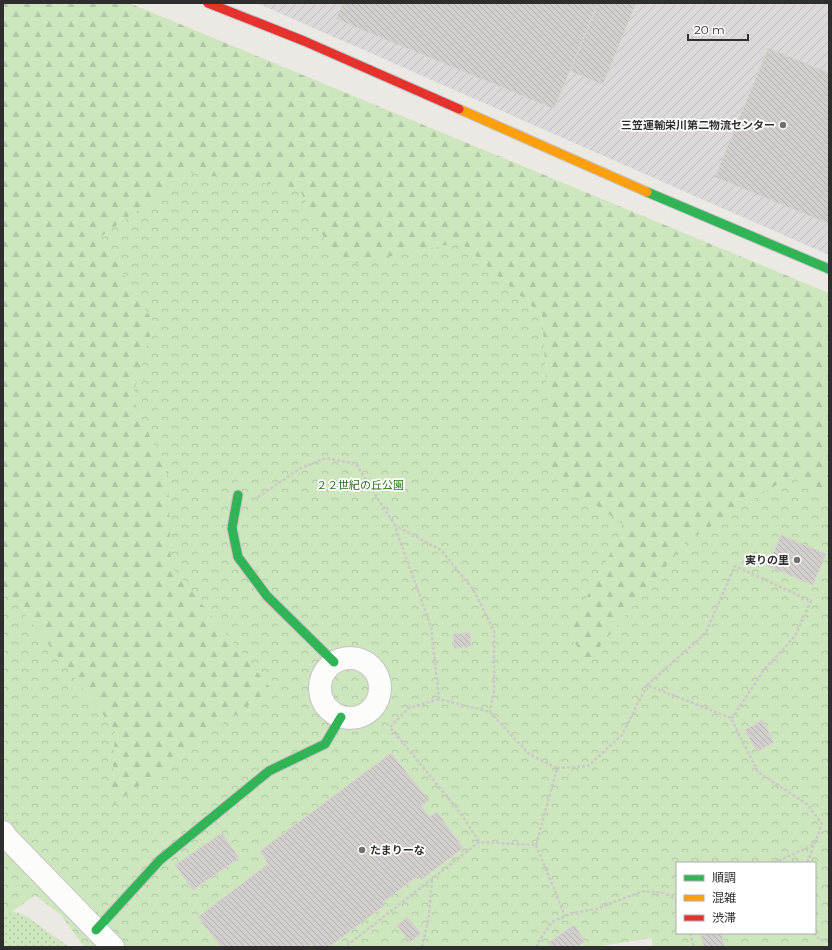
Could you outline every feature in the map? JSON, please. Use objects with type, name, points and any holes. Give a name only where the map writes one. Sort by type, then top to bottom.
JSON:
[{"type":"street","points":[[208,3],[304,41],[608,175],[829,269]]},
{"type":"street","points":[[238,495],[232,528],[238,557],[267,596],[334,662]]},
{"type":"street","points":[[353,658],[372,666],[381,685],[380,695],[370,712],[361,717],[351,719],[341,717],[332,712],[325,705],[321,696],[320,687],[322,677],[327,668],[334,662],[353,658]]},
{"type":"street","points":[[96,930],[160,860],[269,771],[325,744],[341,717]]},
{"type":"street","points":[[3,832],[7,838],[113,947]]},
{"type":"path","points":[[253,501],[301,468],[326,458],[356,464],[394,524],[431,627],[439,699]]},
{"type":"path","points":[[394,524],[441,550],[473,589],[494,632],[494,691],[490,712]]},
{"type":"path","points":[[479,842],[462,815],[390,727],[409,708],[439,699],[490,712],[529,754],[557,768],[588,766],[622,735],[647,685],[705,634],[735,566],[811,601],[795,636],[764,670],[732,718]]},
{"type":"path","points":[[647,685],[732,718],[758,772],[807,804],[822,824],[807,862]]},
{"type":"path","points":[[557,768],[536,845],[565,916]]},
{"type":"path","points":[[345,947],[479,842],[536,845]]},
{"type":"path","points":[[776,862],[815,844]]},
{"type":"path","points":[[422,947],[429,916],[432,879]]},
{"type":"path","points":[[538,947],[538,944],[552,922],[565,916],[596,909],[643,890],[664,893],[676,899]]},
{"type":"path","points":[[690,934],[694,947]]},
{"type":"path","points":[[815,934],[820,940],[829,940]]},
{"type":"shaded area","points":[[257,3],[829,3],[829,255],[284,15]]},
{"type":"green space","points":[[3,3],[129,3],[829,293],[829,531],[610,685],[305,673],[93,874],[3,613]]},
{"type":"green space","name":"２２世紀の丘公園","points":[[191,173],[299,188],[339,267],[460,242],[542,315],[552,474],[625,526],[568,632],[587,662],[686,542],[795,473],[829,497],[829,947],[652,947],[652,938],[595,947],[84,947],[61,915],[35,895],[3,919],[3,586],[115,730],[111,806],[271,689],[171,566],[168,476],[132,397],[154,323],[100,237]]},
{"type":"green space","points":[[3,908],[26,916],[69,947],[3,947]]},
{"type":"building","points":[[343,3],[598,3],[554,109],[336,19]]},
{"type":"building","points":[[598,3],[636,3],[603,85],[570,71]]},
{"type":"building","name":"三笠運輸栄川第二物流センター","points":[[768,48],[829,73],[829,224],[715,177]]},
{"type":"building","name":"実りの里","points":[[781,535],[826,554],[813,585],[768,566]]},
{"type":"building","points":[[470,633],[471,647],[454,648],[453,634]]},
{"type":"building","points":[[762,720],[774,742],[757,752],[745,730]]},
{"type":"building","name":"たまりーな","points":[[391,753],[429,800],[421,806],[429,817],[437,812],[463,848],[421,880],[418,876],[383,902],[385,905],[329,947],[314,947],[312,944],[308,947],[221,947],[198,917],[268,864],[260,851]]},
{"type":"building","points":[[222,833],[239,858],[193,890],[175,865]]},
{"type":"building","points":[[407,917],[421,933],[410,942],[397,925]]},
{"type":"building","points":[[574,925],[585,941],[577,947],[551,947],[548,943]]},
{"type":"building","points":[[706,934],[721,934],[725,947],[704,947],[701,936]]},
{"type":"traffic: fast","points":[[647,192],[829,269]]},
{"type":"traffic: fast","points":[[238,495],[232,528],[238,557],[267,596],[334,662]]},
{"type":"traffic: fast","points":[[96,930],[160,860],[269,771],[325,744],[341,717]]},
{"type":"traffic: slow","points":[[459,109],[647,192]]},
{"type":"traffic: jam","points":[[208,3],[304,41],[459,109]]},
{"type":"place","name":"三笠運輸栄川第二物流センター","points":[[783,125]]},
{"type":"place","name":"実りの里","points":[[797,560]]},
{"type":"place","name":"たまりーな","points":[[362,850]]}]
